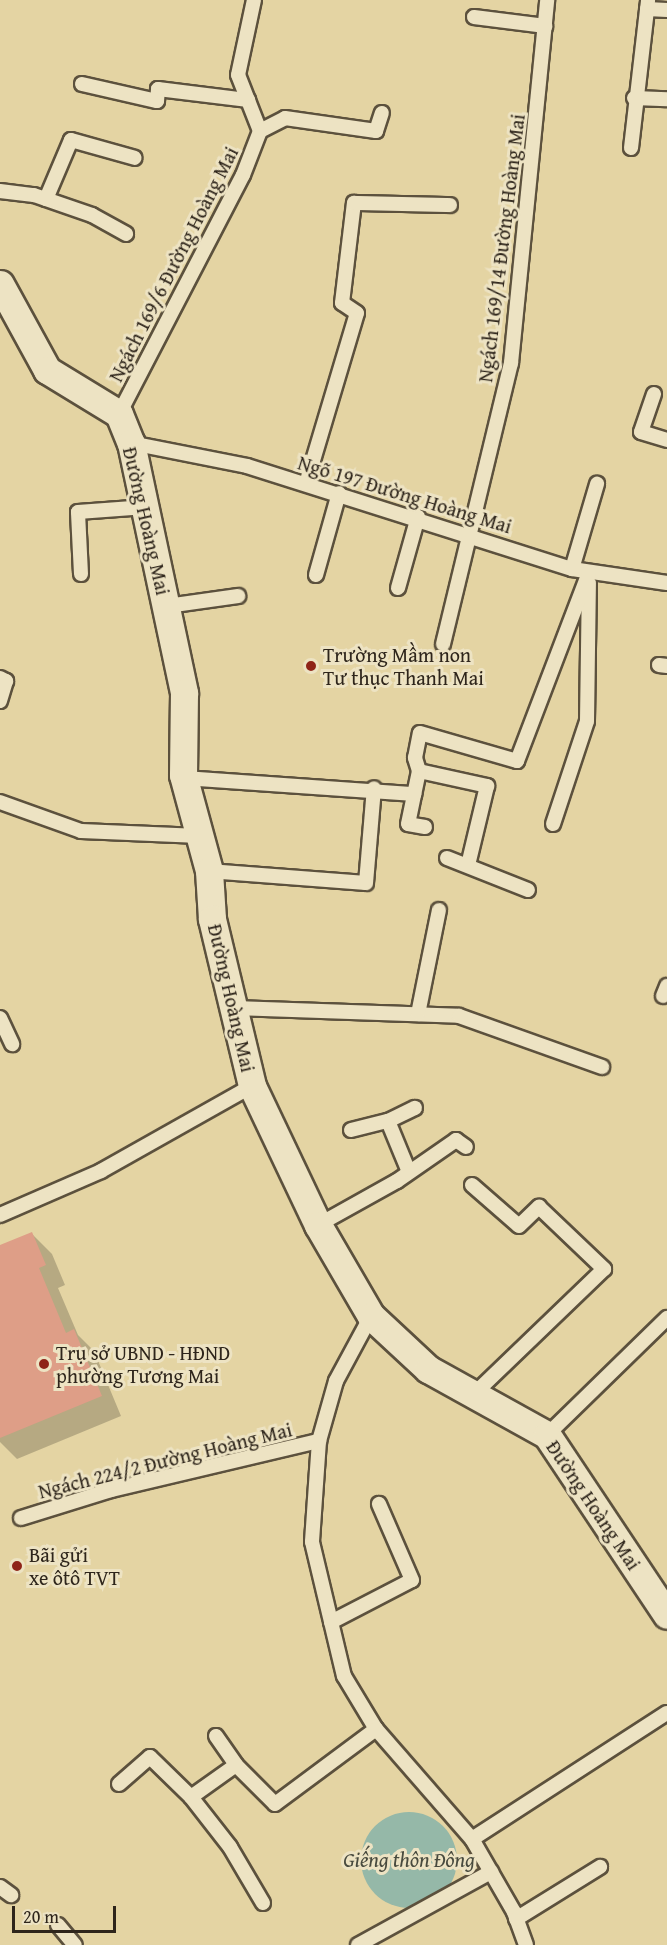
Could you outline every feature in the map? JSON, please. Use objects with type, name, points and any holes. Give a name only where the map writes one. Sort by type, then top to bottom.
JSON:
[{"type":"street","points":[[0,284],[47,370],[119,414]]},
{"type":"street","name":"Đường Hoàng Mai","points":[[119,414],[130,443],[167,606],[184,693],[184,778],[209,872],[212,919],[252,1086],[318,1225],[371,1316],[429,1369],[547,1435],[667,1615]]},
{"type":"lane","name":"Ngách 169/6 Đường Hoàng Mai","points":[[254,0],[238,75],[260,131]]},
{"type":"lane","name":"Ngách 169/14 Đường Hoàng Mai","points":[[443,644],[468,532],[511,363],[547,0]]},
{"type":"lane","points":[[631,148],[634,98],[647,4],[667,10]]},
{"type":"lane","points":[[474,17],[545,26]]},
{"type":"lane","points":[[82,84],[157,101],[158,89],[248,100]]},
{"type":"lane","points":[[634,98],[667,99]]},
{"type":"lane","name":"Ngách 169/6 Đường Hoàng Mai","points":[[119,414],[243,175],[260,131],[285,118],[376,131],[382,113]]},
{"type":"lane","points":[[46,200],[71,140],[135,158]]},
{"type":"lane","points":[[0,191],[46,200],[92,214],[126,234]]},
{"type":"lane","points":[[306,484],[357,314],[342,303],[354,203],[450,205]]},
{"type":"lane","points":[[654,394],[641,432],[667,440]]},
{"type":"lane","name":"Ngõ 197 Đường Hoàng Mai","points":[[130,443],[247,466],[468,532],[572,569],[667,583]]},
{"type":"lane","points":[[572,569],[597,484]]},
{"type":"lane","points":[[316,575],[339,493]]},
{"type":"lane","points":[[81,574],[78,512],[146,507]]},
{"type":"lane","points":[[398,588],[418,517]]},
{"type":"lane","points":[[425,827],[408,824],[419,771],[415,758],[420,733],[518,761],[589,572]]},
{"type":"lane","points":[[553,824],[587,721],[589,572]]},
{"type":"lane","points":[[167,606],[238,596]]},
{"type":"lane","points":[[0,678],[6,681],[0,701]]},
{"type":"lane","points":[[419,771],[487,786],[468,865]]},
{"type":"lane","points":[[184,778],[374,788],[414,794]]},
{"type":"lane","points":[[209,872],[366,883],[374,788]]},
{"type":"lane","points":[[0,802],[81,831],[200,836]]},
{"type":"lane","points":[[447,858],[528,890]]},
{"type":"lane","points":[[418,1014],[439,910]]},
{"type":"lane","points":[[234,1008],[459,1016],[602,1067]]},
{"type":"lane","points":[[0,1018],[12,1044]]},
{"type":"lane","points":[[0,1215],[101,1171],[252,1086]]},
{"type":"lane","points":[[351,1130],[388,1121],[415,1107]]},
{"type":"lane","points":[[388,1121],[409,1172]]},
{"type":"lane","points":[[318,1225],[409,1172],[456,1140],[466,1147]]},
{"type":"lane","points":[[472,1185],[519,1226],[539,1208],[604,1269],[474,1394]]},
{"type":"lane","points":[[371,1316],[336,1381],[319,1441],[312,1542],[344,1676],[376,1729],[472,1839],[516,1919],[526,1945]]},
{"type":"lane","points":[[547,1435],[667,1318]]},
{"type":"lane","name":"Ngách 224/2 Đường Hoàng Mai","points":[[21,1518],[111,1490],[319,1441]]},
{"type":"lane","points":[[331,1622],[412,1580],[379,1504]]},
{"type":"lane","points":[[472,1839],[667,1713]]},
{"type":"lane","points":[[216,1736],[236,1765],[275,1804],[376,1729]]},
{"type":"lane","points":[[119,1784],[150,1757],[191,1797],[230,1847],[263,1903]]},
{"type":"lane","points":[[191,1797],[236,1765]]},
{"type":"lane","points":[[516,1919],[600,1867]]},
{"type":"lane","points":[[362,1944],[491,1872]]},
{"type":"lane","points":[[58,1925],[75,1945]]},
{"type":"water","name":"Giếng thôn Đông","points":[[409,1812],[428,1815],[443,1826],[454,1841],[457,1860],[454,1879],[443,1894],[428,1905],[409,1908],[390,1905],[375,1894],[364,1879],[361,1860],[364,1841],[375,1826],[390,1815]]},
{"type":"building","name":"Trụ sở UBND - HĐND phường Tương Mai","points":[[32,1232],[46,1265],[39,1268],[66,1333],[74,1329],[102,1396],[0,1438],[0,1245]]},
{"type":"place","name":"Trường Mầm non Tư thục Thanh Mai","points":[[311,666]]},
{"type":"place","name":"Trụ sở UBND - HĐND phường Tương Mai","points":[[44,1364]]},
{"type":"place","name":"Bãi gửi xe ôtô TVT","points":[[17,1566]]}]
